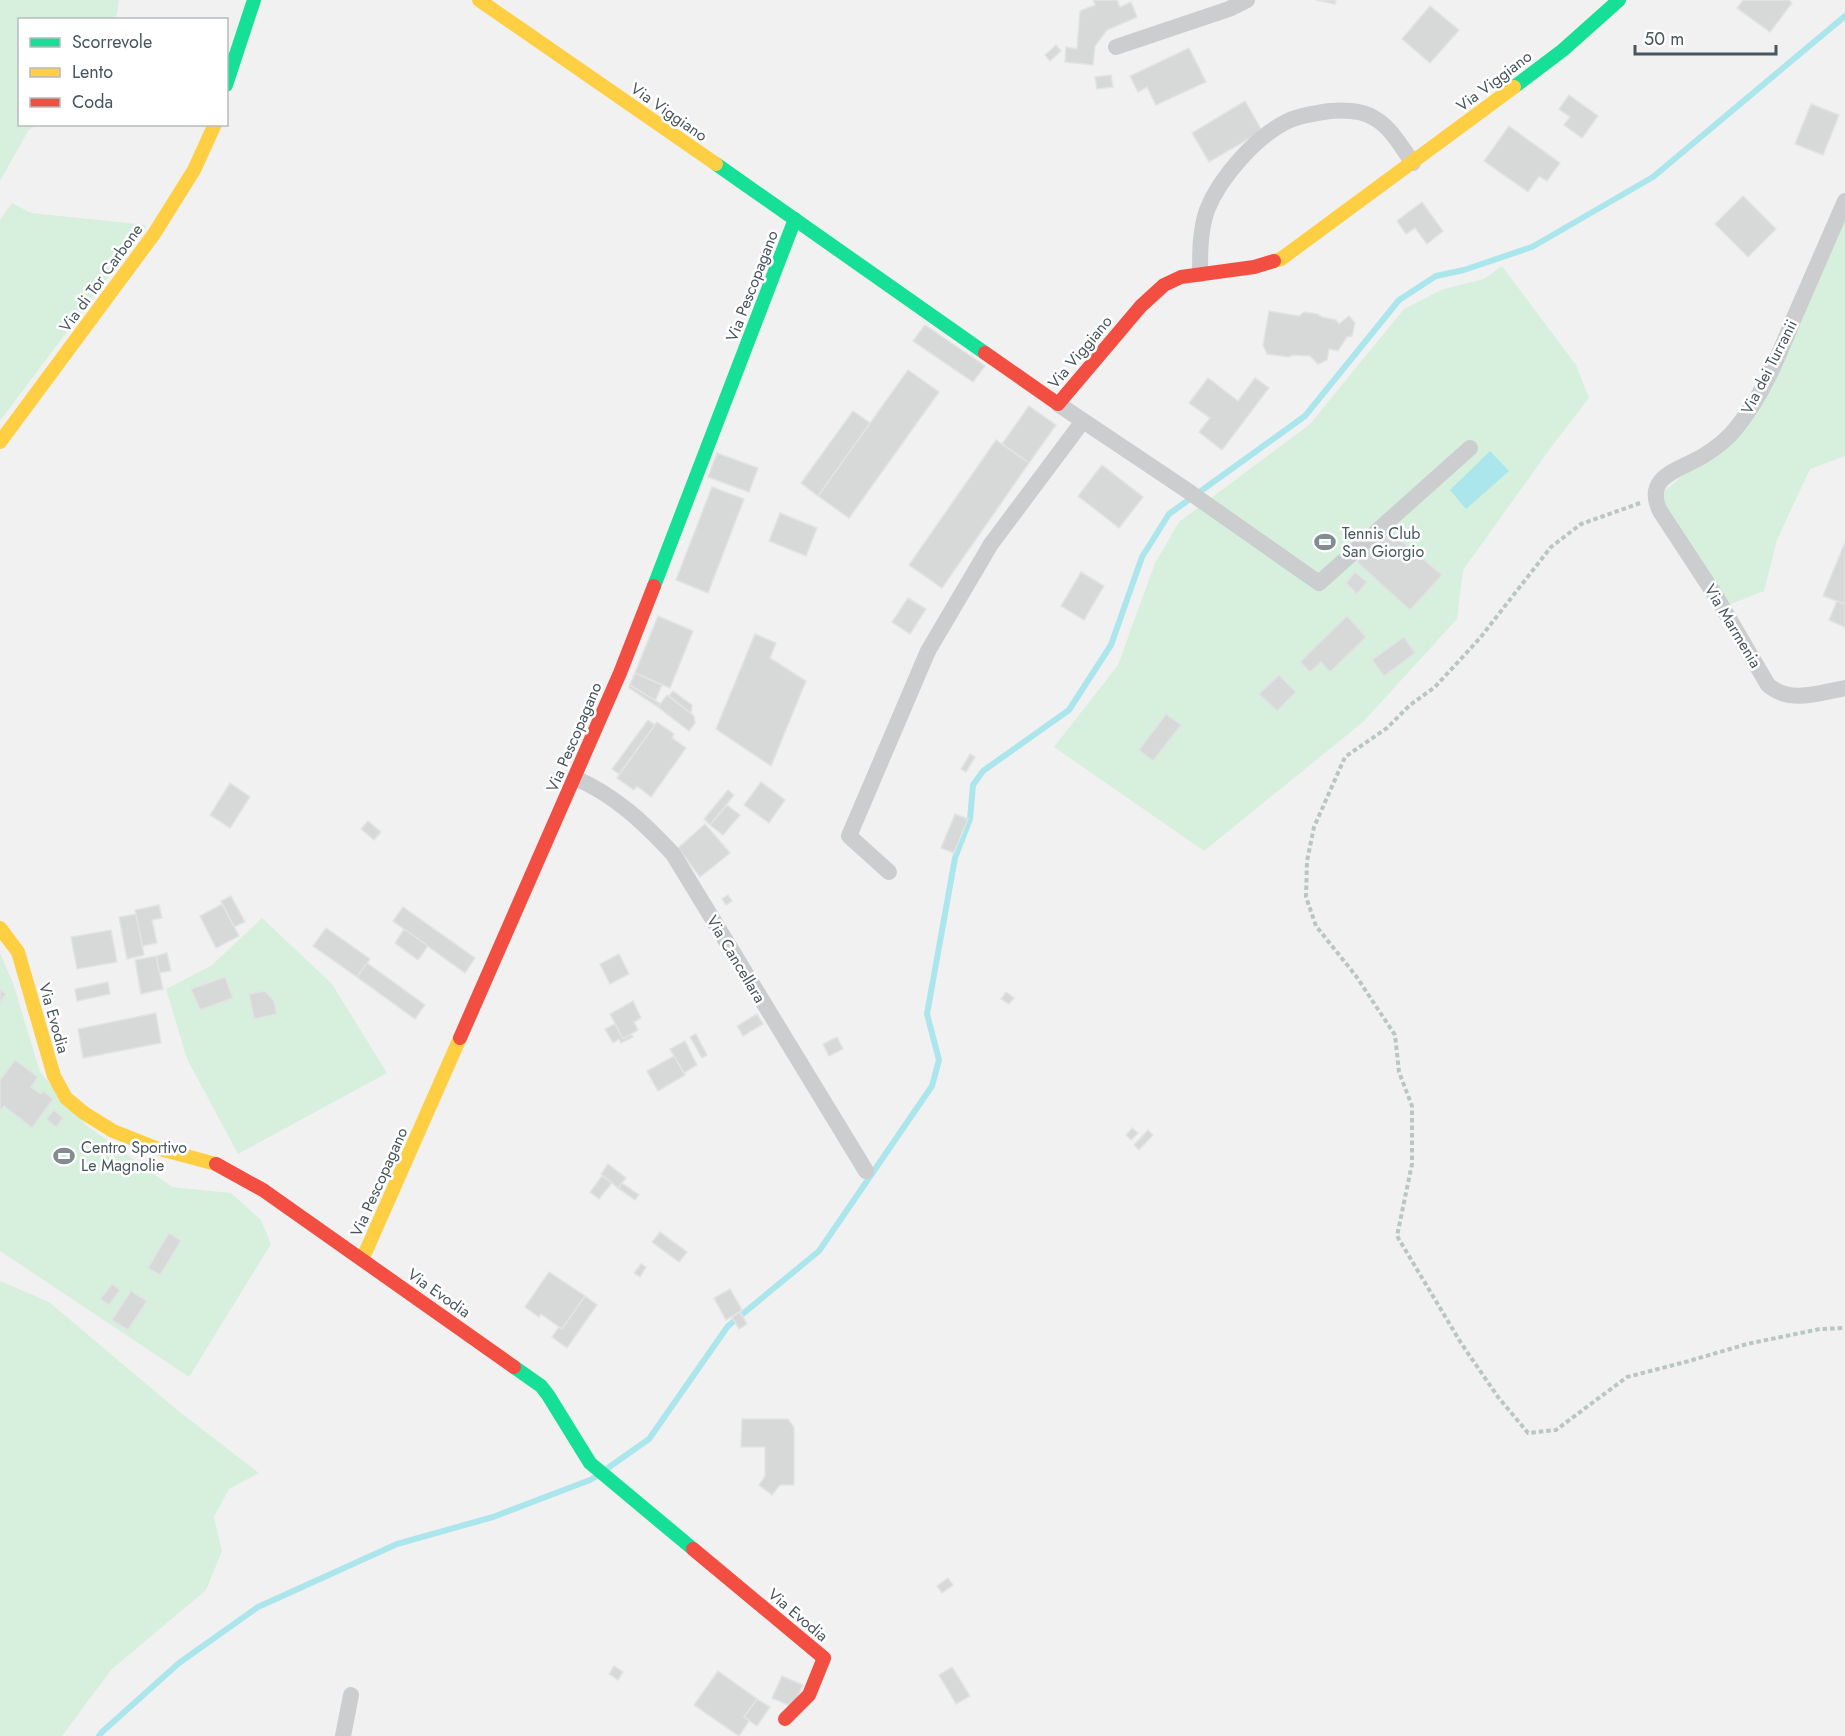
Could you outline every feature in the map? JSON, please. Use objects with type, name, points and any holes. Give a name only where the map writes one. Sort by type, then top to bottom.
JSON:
[{"type":"street","points":[[228,79],[254,0]]},
{"type":"street","name":"Via Viggiano","points":[[479,0],[1058,404],[1156,291],[1173,279],[1254,267],[1281,259],[1563,50],[1619,0]]},
{"type":"street","points":[[1116,47],[1220,12],[1247,0]]},
{"type":"street","points":[[1200,274],[1202,233],[1214,198],[1248,152],[1282,124],[1306,115],[1335,111],[1367,115],[1375,118],[1387,128],[1413,163]]},
{"type":"street","name":"Via di Tor Carbone","points":[[0,442],[162,224],[196,170],[214,126]]},
{"type":"street","name":"Via dei Turranii","points":[[1655,499],[1659,483],[1665,476],[1711,451],[1729,436],[1744,418],[1777,357],[1845,201]]},
{"type":"street","name":"Via Pescopagano","points":[[362,1260],[620,673],[795,219]]},
{"type":"street","points":[[1058,404],[1319,583],[1470,448]]},
{"type":"street","points":[[889,872],[849,836],[924,662],[992,544],[1083,421]]},
{"type":"street","name":"Via Marmenia","points":[[1655,499],[1660,511],[1711,587],[1768,685],[1780,694],[1795,696],[1845,688]]},
{"type":"street","name":"Via Cancellara","points":[[575,778],[607,794],[643,822],[673,854],[866,1171]]},
{"type":"street","name":"Via Evodia","points":[[0,928],[18,952],[54,1076],[66,1098],[84,1113],[113,1131],[156,1148],[222,1166],[263,1190],[541,1386],[552,1397],[590,1463],[824,1658],[808,1695],[785,1719]]},
{"type":"street","points":[[343,1736],[351,1695]]},
{"type":"path","points":[[1655,499],[1581,524],[1551,547],[1480,638],[1435,687],[1410,705],[1387,728],[1345,757],[1314,827],[1307,861],[1306,897],[1316,926],[1340,954],[1395,1035],[1399,1072],[1412,1106],[1412,1164],[1397,1236],[1461,1343],[1498,1397],[1528,1433],[1556,1430],[1627,1377],[1689,1362],[1747,1344],[1820,1329],[1845,1328]]},
{"type":"green space","points":[[0,0],[119,0],[116,18],[18,18],[18,126],[35,126],[28,131],[0,181]]},
{"type":"green space","points":[[12,203],[31,213],[147,225],[0,421],[0,220]]},
{"type":"green space","points":[[1845,212],[1845,456],[1810,469],[1777,540],[1764,591],[1723,607],[1655,499],[1724,441],[1790,328]]},
{"type":"green space","name":"Tennis Club San Giorgio","points":[[1502,266],[1576,365],[1589,398],[1463,570],[1457,619],[1363,722],[1204,851],[1054,747],[1118,665],[1155,563],[1179,522],[1310,424],[1404,309],[1443,289],[1484,279]]},
{"type":"green space","name":"Centro Sportivo Le Magnolie","points":[[262,918],[332,984],[387,1073],[238,1154],[187,1059],[166,989],[211,966]]},
{"type":"green space","name":"Centro Sportivo Le Magnolie","points":[[0,953],[13,983],[40,1072],[86,1125],[172,1187],[231,1193],[261,1220],[271,1244],[189,1377],[0,1251]]},
{"type":"green space","points":[[0,1281],[49,1302],[176,1409],[259,1473],[229,1489],[214,1517],[222,1551],[206,1590],[111,1670],[62,1736],[0,1736]]},
{"type":"water","points":[[1490,451],[1509,471],[1466,509],[1450,490]]},
{"type":"building","points":[[1093,0],[1117,0],[1120,7],[1131,2],[1137,17],[1107,30],[1095,46],[1093,65],[1065,62],[1066,47],[1077,49],[1080,11],[1095,5]]},
{"type":"building","points":[[1316,0],[1336,0],[1335,4]]},
{"type":"building","points":[[1743,0],[1789,0],[1792,3],[1770,32],[1737,8]]},
{"type":"building","points":[[1430,6],[1459,30],[1430,63],[1402,39]]},
{"type":"building","points":[[1056,45],[1061,51],[1050,61],[1045,55]]},
{"type":"building","points":[[1189,48],[1206,82],[1156,105],[1147,87],[1138,92],[1130,76]]},
{"type":"building","points":[[1111,75],[1113,87],[1097,89],[1095,77]]},
{"type":"building","points":[[1569,95],[1598,116],[1582,138],[1564,125],[1570,117],[1559,109]]},
{"type":"building","points":[[1245,101],[1262,131],[1209,162],[1192,133]]},
{"type":"building","points":[[1811,104],[1839,115],[1823,155],[1795,144]]},
{"type":"building","points":[[1509,126],[1560,163],[1547,181],[1539,176],[1528,192],[1484,161]]},
{"type":"building","points":[[1743,196],[1776,229],[1748,257],[1715,224]]},
{"type":"building","points":[[1422,202],[1443,231],[1427,244],[1415,228],[1406,234],[1397,221]]},
{"type":"building","points":[[1269,311],[1299,316],[1304,312],[1317,314],[1336,320],[1339,324],[1349,316],[1355,323],[1352,336],[1347,337],[1338,351],[1329,349],[1327,360],[1318,364],[1310,356],[1293,355],[1289,357],[1267,354],[1263,345]]},
{"type":"building","points":[[925,325],[985,366],[973,382],[913,341]]},
{"type":"building","points":[[908,370],[939,392],[849,518],[818,496]]},
{"type":"building","points":[[1208,378],[1238,401],[1255,378],[1269,388],[1222,450],[1199,432],[1210,418],[1189,403]]},
{"type":"building","points":[[1029,406],[1056,425],[1029,463],[1002,444]]},
{"type":"building","points":[[853,411],[870,423],[818,496],[801,483]]},
{"type":"building","points":[[996,440],[1029,463],[942,588],[909,565]]},
{"type":"building","points":[[717,453],[758,468],[749,492],[708,477]]},
{"type":"building","points":[[1102,465],[1143,497],[1119,528],[1078,496]]},
{"type":"building","points":[[712,487],[744,499],[708,593],[676,580]]},
{"type":"building","points":[[780,513],[817,528],[806,556],[769,541]]},
{"type":"building","points":[[1386,528],[1442,575],[1410,610],[1357,562]]},
{"type":"building","points":[[1845,542],[1845,604],[1823,596]]},
{"type":"building","points":[[1081,572],[1104,586],[1084,620],[1061,606]]},
{"type":"building","points":[[1355,572],[1367,582],[1357,594],[1346,583]]},
{"type":"building","points":[[908,598],[926,609],[910,634],[892,622]]},
{"type":"building","points":[[1837,601],[1845,604],[1845,627],[1829,620]]},
{"type":"building","points":[[658,616],[693,631],[670,688],[635,673]]},
{"type":"building","points":[[1347,616],[1366,637],[1330,672],[1321,662],[1310,672],[1300,662]]},
{"type":"building","points":[[755,634],[776,643],[770,658],[806,681],[771,766],[716,729]]},
{"type":"building","points":[[1404,637],[1415,653],[1384,676],[1372,660]]},
{"type":"building","points":[[635,673],[662,685],[655,701],[630,685]]},
{"type":"building","points":[[1279,675],[1296,692],[1277,711],[1259,694]]},
{"type":"building","points":[[630,685],[661,704],[658,707],[629,688]]},
{"type":"building","points":[[673,691],[692,705],[691,713],[669,696]]},
{"type":"building","points":[[667,695],[694,716],[695,723],[689,731],[658,707]]},
{"type":"building","points":[[1166,714],[1181,725],[1153,761],[1139,750]]},
{"type":"building","points":[[648,720],[655,725],[619,774],[612,769]]},
{"type":"building","points":[[657,722],[674,734],[672,738],[686,748],[651,797],[637,786],[634,790],[617,778]]},
{"type":"building","points":[[970,754],[975,757],[966,772],[961,769]]},
{"type":"building","points":[[761,782],[785,800],[769,823],[744,805]]},
{"type":"building","points":[[230,783],[250,797],[230,828],[210,815]]},
{"type":"building","points":[[728,790],[734,795],[710,825],[704,819]]},
{"type":"building","points":[[727,805],[740,815],[723,835],[710,825]]},
{"type":"building","points":[[955,814],[968,819],[954,853],[941,848]]},
{"type":"building","points":[[368,821],[381,832],[374,840],[361,829]]},
{"type":"building","points":[[705,824],[730,853],[700,877],[678,848]]},
{"type":"building","points":[[728,895],[732,901],[726,905],[722,899]]},
{"type":"building","points":[[231,896],[245,922],[234,927],[221,901]]},
{"type":"building","points":[[222,904],[239,936],[216,948],[200,916]]},
{"type":"building","points":[[159,905],[162,918],[152,920],[157,943],[142,946],[135,910]]},
{"type":"building","points":[[403,907],[475,958],[465,973],[393,921]]},
{"type":"building","points":[[136,914],[144,955],[127,959],[119,917]]},
{"type":"building","points":[[326,928],[370,959],[357,977],[313,946]]},
{"type":"building","points":[[404,929],[428,946],[418,960],[395,943]]},
{"type":"building","points":[[111,930],[117,962],[77,969],[71,937]]},
{"type":"building","points":[[167,953],[171,971],[159,973],[156,956]]},
{"type":"building","points":[[619,954],[629,974],[610,984],[600,964]]},
{"type":"building","points":[[156,956],[163,989],[141,994],[135,960]]},
{"type":"building","points":[[367,963],[425,1005],[415,1019],[357,977]]},
{"type":"building","points":[[225,977],[233,998],[200,1010],[191,989]]},
{"type":"building","points":[[108,982],[110,994],[77,1001],[75,989]]},
{"type":"building","points":[[0,989],[6,994],[0,1003]]},
{"type":"building","points":[[265,991],[274,1001],[277,1014],[254,1019],[249,994]]},
{"type":"building","points":[[1006,992],[1014,998],[1009,1004],[1001,999]]},
{"type":"building","points":[[633,1001],[641,1018],[634,1022],[638,1030],[623,1039],[610,1014]]},
{"type":"building","points":[[156,1013],[161,1043],[83,1058],[78,1029]]},
{"type":"building","points":[[757,1014],[763,1024],[743,1036],[737,1026]]},
{"type":"building","points":[[615,1024],[623,1039],[631,1034],[633,1037],[621,1043],[619,1039],[613,1043],[605,1029]]},
{"type":"building","points":[[696,1034],[707,1055],[702,1058],[690,1037]]},
{"type":"building","points":[[837,1037],[843,1049],[829,1056],[823,1044]]},
{"type":"building","points":[[685,1041],[697,1065],[684,1073],[670,1049]]},
{"type":"building","points":[[674,1056],[685,1075],[658,1091],[647,1071]]},
{"type":"building","points":[[15,1060],[38,1077],[31,1087],[41,1094],[43,1091],[53,1099],[32,1128],[4,1106],[0,1111],[0,1080]]},
{"type":"building","points":[[54,1110],[63,1118],[56,1127],[46,1119]]},
{"type":"building","points":[[1132,1128],[1138,1133],[1131,1140],[1126,1135]]},
{"type":"building","points":[[1148,1130],[1153,1135],[1139,1150],[1134,1145]]},
{"type":"building","points":[[608,1164],[626,1178],[618,1188],[601,1174]]},
{"type":"building","points":[[602,1176],[612,1183],[599,1199],[590,1192]]},
{"type":"building","points":[[622,1183],[639,1195],[635,1200],[618,1188]]},
{"type":"building","points":[[660,1232],[687,1252],[679,1262],[652,1242]]},
{"type":"building","points":[[169,1233],[181,1241],[160,1275],[148,1268]]},
{"type":"building","points":[[641,1264],[646,1267],[640,1277],[634,1273]]},
{"type":"building","points":[[549,1272],[585,1296],[562,1329],[541,1314],[539,1317],[525,1307]]},
{"type":"building","points":[[112,1284],[120,1290],[109,1305],[100,1299]]},
{"type":"building","points":[[730,1289],[742,1310],[726,1320],[714,1298]]},
{"type":"building","points":[[131,1291],[147,1301],[128,1330],[112,1320]]},
{"type":"building","points":[[585,1296],[597,1305],[567,1348],[552,1337],[559,1327],[562,1329]]},
{"type":"building","points":[[740,1312],[747,1324],[739,1329],[732,1317]]},
{"type":"building","points":[[742,1419],[788,1419],[794,1427],[794,1485],[780,1485],[772,1495],[759,1485],[765,1476],[765,1447],[741,1447]]},
{"type":"building","points":[[948,1578],[953,1585],[942,1593],[937,1586]]},
{"type":"building","points":[[614,1666],[623,1672],[618,1680],[609,1674]]},
{"type":"building","points":[[952,1667],[970,1696],[956,1704],[939,1675]]},
{"type":"building","points":[[718,1671],[757,1699],[744,1717],[749,1721],[739,1736],[694,1705]]},
{"type":"building","points":[[782,1676],[803,1685],[793,1707],[772,1698]]},
{"type":"building","points":[[757,1699],[770,1707],[757,1726],[744,1717]]},
{"type":"waterway","points":[[605,1470],[649,1439],[728,1326],[819,1251],[932,1086],[939,1060],[927,1014],[955,858],[970,819],[973,785],[983,771],[1069,710],[1111,645],[1142,557],[1169,514],[1305,416],[1399,300],[1436,276],[1464,270],[1532,247],[1653,177],[1845,16]]},
{"type":"waterway","points":[[99,1736],[179,1663],[258,1607],[397,1544],[493,1517],[597,1476]]},
{"type":"traffic: fast","points":[[228,79],[254,0]]},
{"type":"traffic: fast","points":[[1514,87],[1563,50],[1619,0]]},
{"type":"traffic: fast","points":[[716,164],[985,353]]},
{"type":"traffic: fast","points":[[654,586],[795,219]]},
{"type":"traffic: fast","points":[[514,1367],[541,1386],[590,1463],[693,1549]]},
{"type":"traffic: slow","points":[[479,0],[716,164]]},
{"type":"traffic: slow","points":[[1274,261],[1281,259],[1514,87]]},
{"type":"traffic: slow","points":[[0,442],[154,234],[194,170],[214,126]]},
{"type":"traffic: slow","points":[[0,928],[18,952],[54,1076],[66,1098],[84,1113],[113,1131],[156,1148],[216,1164]]},
{"type":"traffic: slow","points":[[362,1260],[460,1038]]},
{"type":"traffic: jam","points":[[985,353],[1058,404],[1141,306],[1164,285],[1181,277],[1254,267],[1274,261]]},
{"type":"traffic: jam","points":[[460,1038],[620,673],[654,586]]},
{"type":"traffic: jam","points":[[216,1164],[263,1190],[514,1367]]},
{"type":"traffic: jam","points":[[693,1549],[824,1658],[809,1695],[785,1719]]},
{"type":"place","name":"Tennis Club San Giorgio","points":[[1325,542]]},
{"type":"place","name":"Centro Sportivo Le Magnolie","points":[[64,1156]]}]
